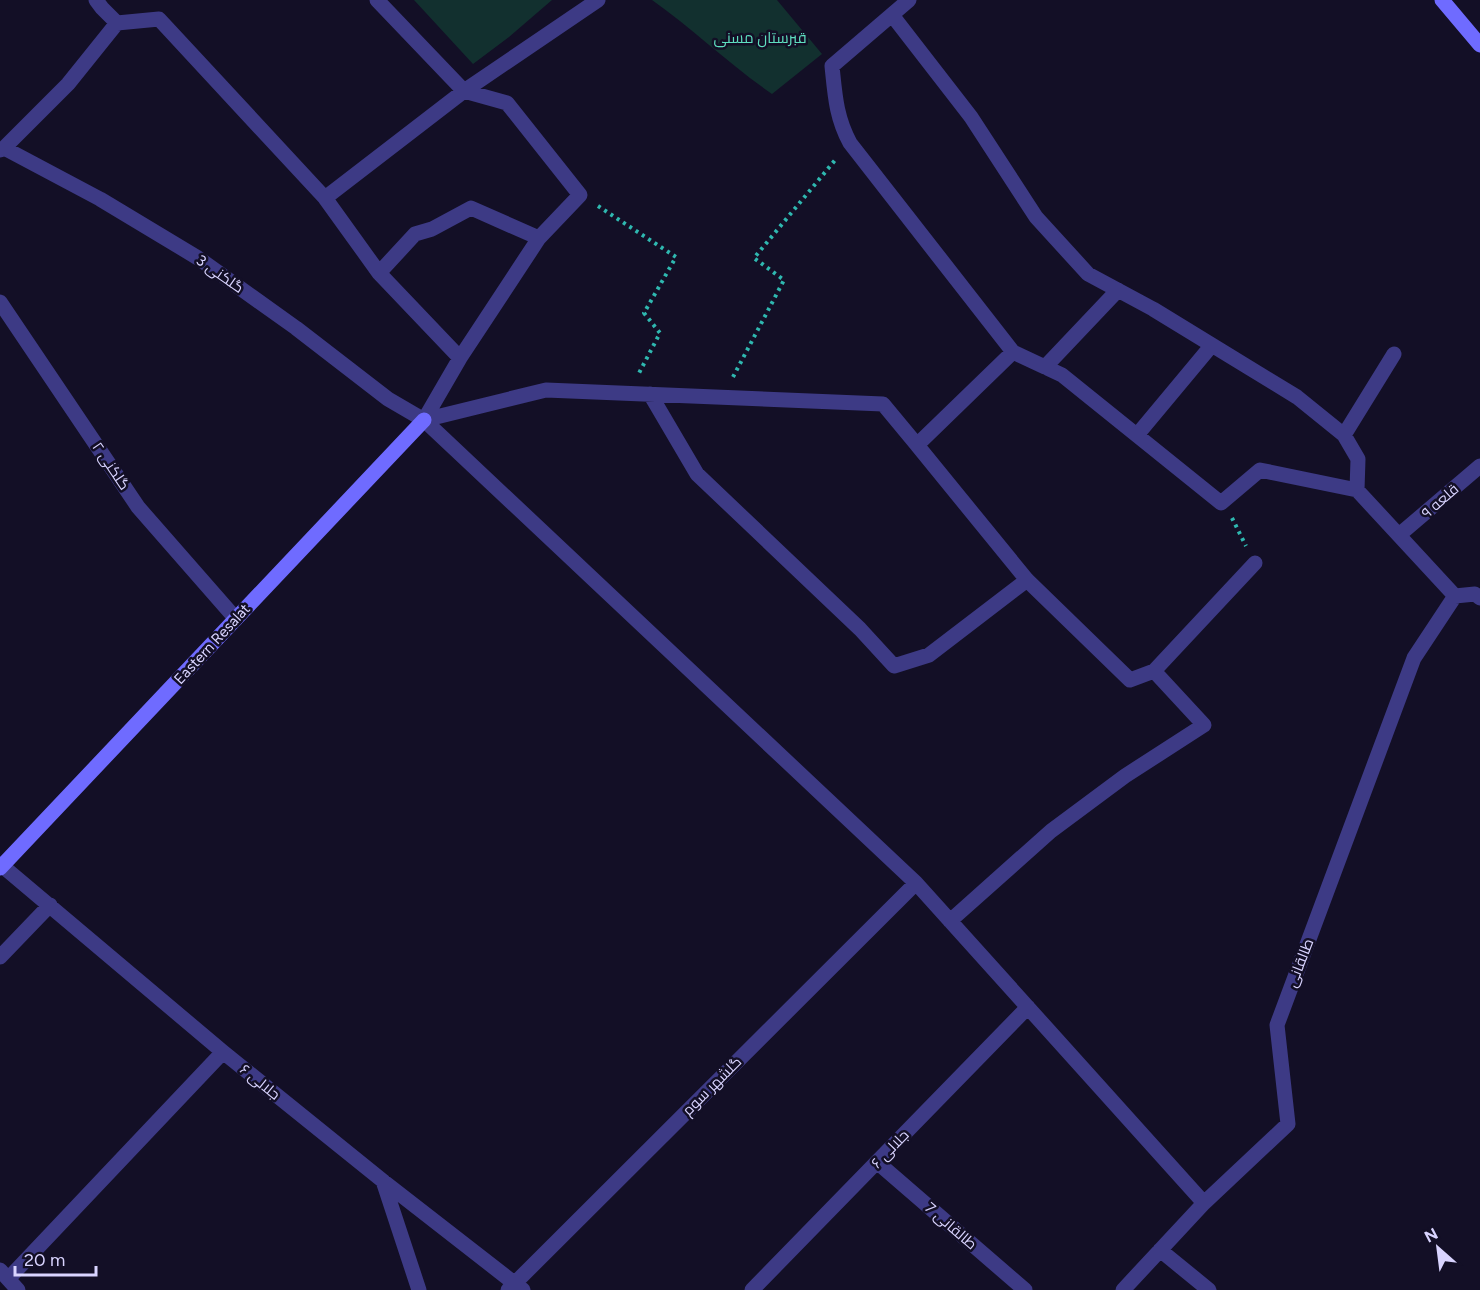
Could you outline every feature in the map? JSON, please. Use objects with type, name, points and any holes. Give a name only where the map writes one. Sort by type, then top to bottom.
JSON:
[{"type":"main road","points":[[1442,0],[1480,45]]},
{"type":"main road","name":"Eastern Resalat","points":[[1,866],[424,420]]},
{"type":"street","points":[[96,0],[117,23]]},
{"type":"street","points":[[377,0],[464,91],[507,103],[580,195],[539,238],[460,358],[424,420]]},
{"type":"street","points":[[325,198],[464,91],[598,0]]},
{"type":"street","points":[[909,0],[832,66],[836,108],[841,126],[850,143],[1013,352],[1062,375],[1221,503],[1260,470],[1357,490],[1455,596],[1475,594],[1480,598]]},
{"type":"street","points":[[892,15],[970,117],[1036,217],[1088,274],[1212,345],[1296,397],[1344,435],[1358,459],[1357,490]]},
{"type":"street","points":[[2,149],[68,84],[117,23],[159,19],[325,198],[379,273],[460,358]]},
{"type":"street","name":"گلکنی 3","points":[[2,149],[100,199],[198,258],[296,328],[388,399],[424,420],[916,883],[1204,1203]]},
{"type":"street","points":[[379,273],[415,234],[432,229],[471,208],[539,238]]},
{"type":"street","points":[[1046,367],[1118,290]]},
{"type":"street","name":"گلکنی ۲","points":[[0,302],[138,507],[236,619]]},
{"type":"street","points":[[1137,435],[1212,345]]},
{"type":"street","points":[[917,445],[1013,352]]},
{"type":"street","points":[[1344,435],[1394,354]]},
{"type":"street","points":[[424,420],[546,390],[883,404],[1028,580],[1130,680],[1154,670],[1255,563]]},
{"type":"street","points":[[650,394],[697,474],[860,629],[894,666],[929,654],[1028,580]]},
{"type":"street","name":"قلعه ۹","points":[[1399,535],[1480,466]]},
{"type":"street","name":"طالقانی","points":[[1122,1290],[1204,1203],[1288,1124],[1277,1025],[1414,658],[1455,596]]},
{"type":"street","points":[[950,921],[1051,831],[1125,776],[1204,725],[1154,670]]},
{"type":"street","name":"جلالی ۶","points":[[1,866],[223,1052],[516,1288]]},
{"type":"street","name":"گلشهر سوم","points":[[516,1288],[916,883]]},
{"type":"street","points":[[0,957],[50,905]]},
{"type":"street","name":"جلالی ۶","points":[[752,1290],[1028,1007]]},
{"type":"street","points":[[9,1280],[223,1052]]},
{"type":"street","name":"طالقانی 7","points":[[877,1162],[1025,1290]]},
{"type":"street","points":[[382,1181],[419,1290]]},
{"type":"street","points":[[1160,1250],[1209,1290]]},
{"type":"path","points":[[722,397],[783,280],[754,258],[850,143]]},
{"type":"path","points":[[580,195],[676,257],[644,313],[660,333],[628,393]]},
{"type":"path","points":[[1223,502],[1255,563]]},
{"type":"green space","points":[[414,0],[552,0],[473,64]]},
{"type":"green space","name":"قبرستان مسنی","points":[[652,0],[777,0],[822,54],[772,94]]}]
